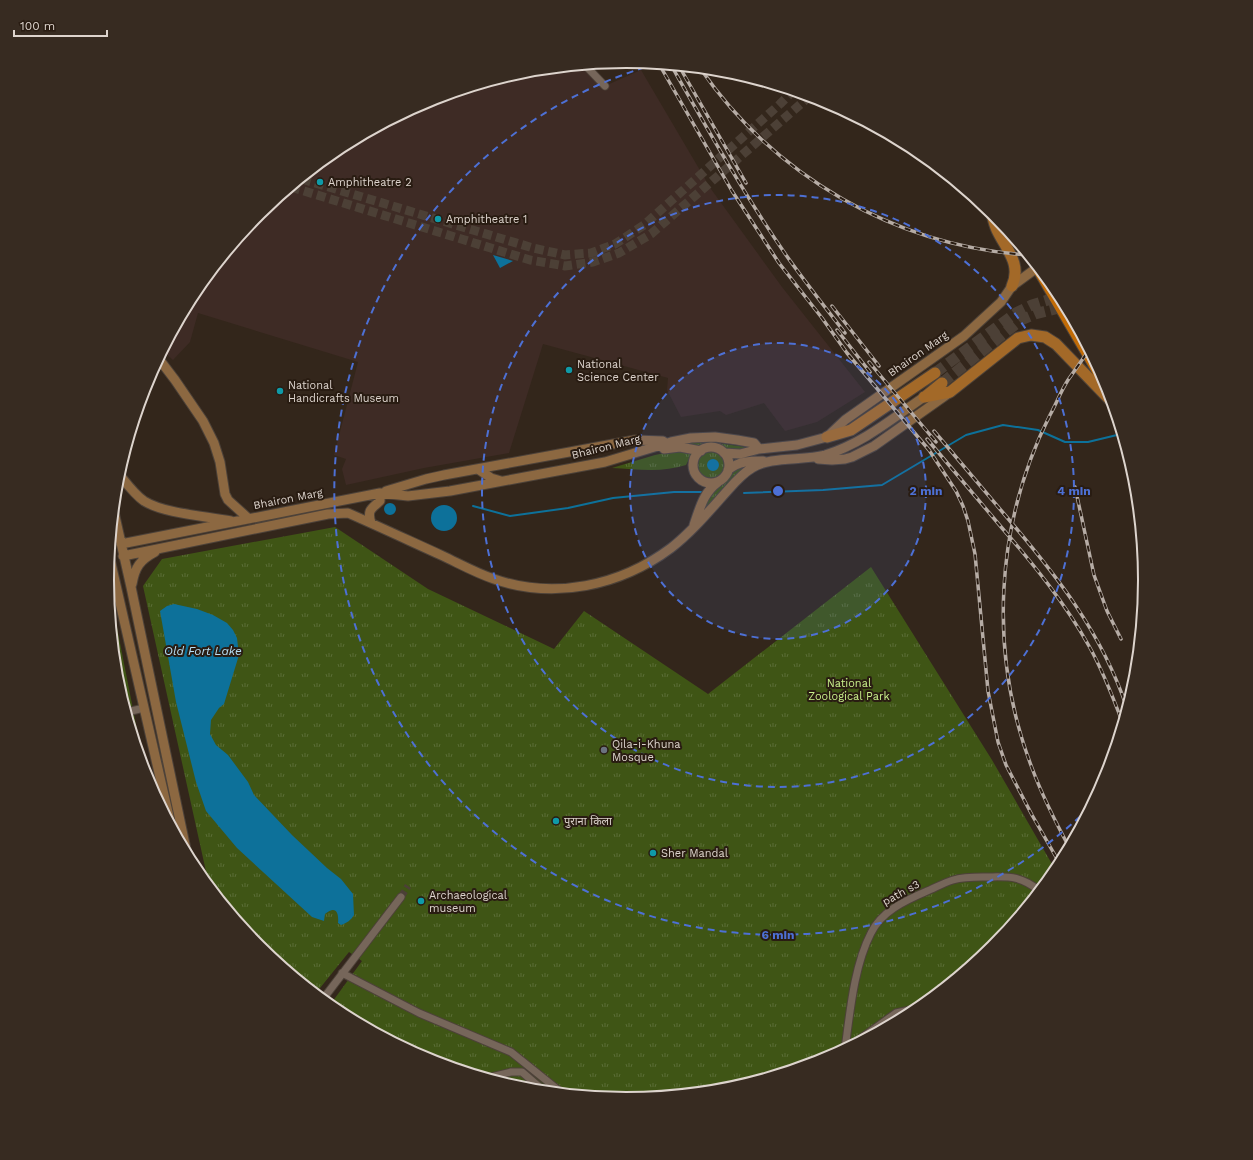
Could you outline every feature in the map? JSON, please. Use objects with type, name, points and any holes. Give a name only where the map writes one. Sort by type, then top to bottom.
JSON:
[{"type":"main road","points":[[995,225],[1015,265],[1015,280],[1012,286]]},
{"type":"main road","name":"Bhairon Marg","points":[[121,544],[238,522],[381,492],[408,496],[450,491],[605,462],[671,442],[691,438],[715,437],[754,443],[763,448],[797,445],[827,437],[845,420],[964,336],[1001,302],[1012,286],[1034,269]]},
{"type":"main road","points":[[813,458],[832,460],[852,457],[874,446],[950,392],[1018,338],[1031,335],[1045,336],[1056,344],[1104,394]]},
{"type":"main road","points":[[163,364],[203,421],[214,442],[220,462],[225,494],[228,500],[249,519]]},
{"type":"main road","points":[[827,437],[851,430],[935,373]]},
{"type":"main road","points":[[924,397],[942,383]]},
{"type":"main road","points":[[924,397],[950,392]]},
{"type":"main road","name":"Bhairon Marg","points":[[123,556],[328,514],[348,513],[489,577],[522,586],[549,589],[590,585],[628,574],[663,554],[693,528],[752,467],[768,461],[813,458],[835,452],[865,437],[924,397]]},
{"type":"main road","points":[[371,523],[369,513],[371,509],[380,501],[381,492],[426,478],[635,440],[671,442]]},
{"type":"main road","points":[[639,452],[680,447],[701,451],[711,448],[718,449],[724,453],[728,460],[728,470]]},
{"type":"main road","points":[[693,528],[702,501],[709,490],[724,477],[728,470],[743,462],[768,461],[763,448],[740,454],[724,453]]},
{"type":"main road","points":[[701,451],[694,459],[693,467],[695,474],[707,483],[718,482]]},
{"type":"main road","points":[[478,469],[491,478],[502,481]]},
{"type":"main road","points":[[124,480],[132,490],[144,500],[160,509],[238,522]]},
{"type":"main road","points":[[344,500],[353,505],[352,511],[348,513]]},
{"type":"main road","points":[[118,529],[183,837]]},
{"type":"main road","points":[[131,587],[134,572],[137,566],[161,548]]},
{"type":"main road","points":[[114,577],[166,804]]},
{"type":"street","points":[[589,69],[606,86]]},
{"type":"street","points":[[132,711],[144,708]]},
{"type":"street","name":"path s3","points":[[846,1042],[851,1004],[863,954],[870,933],[878,921],[886,914],[915,896],[940,884],[954,879],[970,876],[1012,877],[1028,882],[1036,888]]},
{"type":"street","points":[[326,994],[401,897]]},
{"type":"street","points":[[342,973],[419,1013],[511,1052],[555,1087]]},
{"type":"street","points":[[891,1018],[896,1013],[901,1012]]},
{"type":"street","points":[[497,1076],[511,1072],[522,1072],[535,1084]]},
{"type":"shaded area","points":[[586,70],[602,88],[641,70],[711,189],[782,287],[865,392],[817,422],[785,431],[764,403],[726,415],[720,411],[681,417],[667,390],[668,378],[543,344],[509,453],[424,468],[346,485],[342,469],[346,459],[334,455],[358,362],[198,313],[190,342],[173,360],[167,354],[183,324],[220,268],[264,218],[289,195],[342,154],[400,121],[462,95],[494,85],[560,72]]},
{"type":"green space","points":[[685,443],[716,443],[746,447],[737,450],[724,449],[716,444],[707,444],[700,447]]},
{"type":"green space","points":[[680,450],[692,453],[686,465],[659,470],[612,468],[655,455]]},
{"type":"green space","points":[[711,452],[720,456],[724,465],[720,474],[711,478],[702,474],[698,465],[702,456]]},
{"type":"green space","points":[[751,465],[727,483],[703,512],[711,494],[726,482],[734,471],[738,468]]},
{"type":"green space","name":"National Zoological Park","points":[[335,527],[428,589],[554,649],[584,611],[708,694],[871,567],[992,760],[1052,864],[1033,892],[989,942],[938,986],[911,1006],[853,1039],[791,1065],[759,1075],[693,1088],[626,1092],[560,1088],[494,1075],[462,1065],[400,1039],[370,1023],[334,1000],[362,961],[349,952],[319,989],[315,986],[264,942],[220,892],[206,871],[143,586],[162,559]]},
{"type":"green space","points":[[118,631],[137,728],[124,680]]},
{"type":"water","points":[[493,255],[513,261],[500,268]]},
{"type":"water","points":[[711,459],[715,459],[719,465],[715,471],[711,471],[707,467],[707,463]]},
{"type":"water","points":[[392,503],[395,504],[395,514],[388,515],[385,514],[384,507],[385,504]]},
{"type":"water","points":[[444,505],[453,509],[457,518],[453,527],[444,531],[435,527],[431,518],[435,509]]},
{"type":"water","name":"Old Fort Lake","points":[[174,604],[197,609],[213,615],[227,623],[233,630],[237,638],[239,655],[224,704],[219,708],[211,720],[210,734],[216,745],[228,755],[248,782],[254,795],[292,835],[341,879],[353,894],[354,915],[345,923],[341,925],[338,923],[338,916],[334,910],[325,914],[324,921],[312,917],[237,848],[206,811],[196,782],[176,702],[160,611],[167,606]]},
{"type":"waterway","points":[[744,493],[823,490],[882,485],[966,435],[1003,425],[1038,430],[1065,442],[1088,442],[1117,435]]},
{"type":"waterway","points":[[473,506],[510,516],[568,508],[613,498],[674,492],[701,492]]},
{"type":"tunnel","points":[[307,180],[533,248],[565,255],[591,253],[615,244],[644,225],[789,95]]},
{"type":"tunnel","points":[[297,189],[530,260],[565,266],[593,262],[619,253],[651,234],[805,100]]},
{"type":"tunnel","points":[[935,373],[1016,313],[1032,305],[1053,298]]},
{"type":"tunnel","points":[[942,383],[1021,320],[1035,314],[1060,308]]},
{"type":"tunnel","points":[[401,897],[408,886]]},
{"type":"railway","points":[[662,69],[732,191],[779,263],[847,353],[929,450],[956,491],[968,521],[975,554],[988,691],[998,742],[1006,765],[1056,857]]},
{"type":"railway","points":[[674,70],[756,209],[800,275],[845,333]]},
{"type":"railway","points":[[682,71],[746,183]]},
{"type":"railway","points":[[705,74],[730,107],[764,142],[802,173],[843,199],[886,221],[932,237],[979,249],[1021,254]]},
{"type":"railway","points":[[832,306],[879,366]]},
{"type":"railway","points":[[837,330],[870,372]]},
{"type":"railway","points":[[1066,842],[1040,788],[1018,724],[1009,680],[1004,635],[1004,589],[1009,544],[1018,500],[1032,457],[1063,389],[1086,354]]},
{"type":"railway","points":[[869,362],[936,442]]},
{"type":"railway","points":[[934,431],[1024,537],[1059,582],[1075,605],[1104,654],[1124,700]]},
{"type":"railway","points":[[927,439],[1026,556],[1070,615],[1099,665],[1120,716]]},
{"type":"railway","points":[[1075,487],[1094,575],[1107,611],[1121,639]]},
{"type":"place","name":"Amphitheatre 2","points":[[320,182]]},
{"type":"place","name":"Amphitheatre 1","points":[[438,219]]},
{"type":"place","name":"National Science Center","points":[[569,370]]},
{"type":"place","name":"National Handicrafts Museum","points":[[280,391]]},
{"type":"place","name":"Qila-i-Khuna Mosque","points":[[604,750]]},
{"type":"place","name":"पुराना किला","points":[[556,821]]},
{"type":"place","name":"Sher Mandal","points":[[653,853]]},
{"type":"place","name":"Archaeological museum","points":[[421,901]]}]
